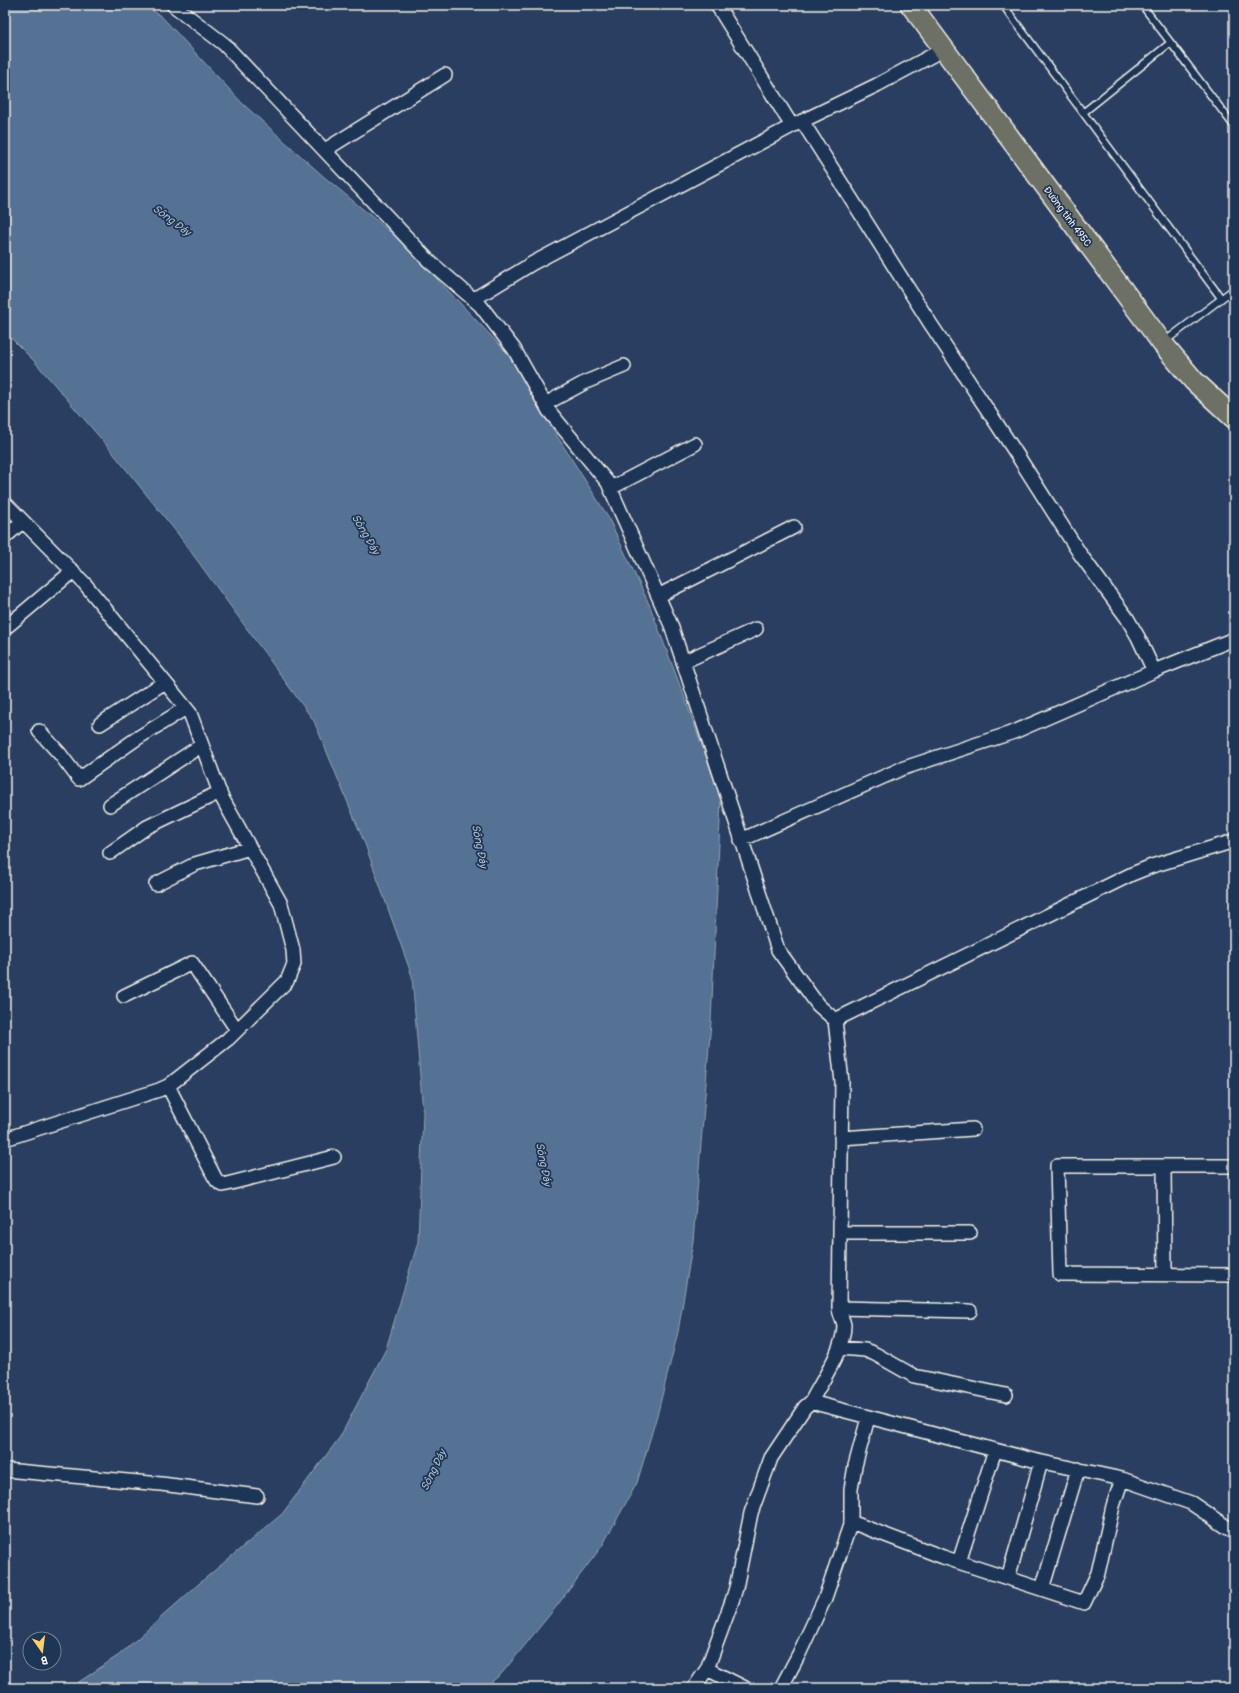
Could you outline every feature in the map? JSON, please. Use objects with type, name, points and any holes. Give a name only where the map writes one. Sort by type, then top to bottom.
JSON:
[{"type":"main road","name":"Đường tỉnh 495C","points":[[912,5],[1162,343],[1194,381],[1234,418]]},
{"type":"street","points":[[174,5],[224,44],[430,261],[480,305],[514,348],[545,404],[557,422],[611,488],[671,624],[741,840],[781,955],[818,1005],[835,1020],[842,1082],[839,1308],[844,1325],[843,1337],[840,1348],[811,1402],[805,1407],[771,1458],[751,1513],[736,1588],[707,1669],[694,1688]]},
{"type":"street","points":[[717,5],[1014,450],[1080,554],[1131,624],[1154,671]]},
{"type":"street","points":[[474,300],[534,263],[797,124],[877,85],[944,49]]},
{"type":"street","points":[[325,150],[445,75]]},
{"type":"street","points":[[545,404],[586,382],[624,366]]},
{"type":"street","points":[[611,488],[695,444]]},
{"type":"street","points":[[5,503],[22,522],[85,584],[193,718],[220,792],[281,904],[293,950],[294,964],[286,981],[237,1030],[168,1086],[5,1139]]},
{"type":"street","points":[[5,537],[22,522]]},
{"type":"street","points":[[658,596],[794,528]]},
{"type":"street","points":[[5,628],[72,571]]},
{"type":"street","points":[[683,662],[756,628]]},
{"type":"street","points":[[741,840],[901,769],[1009,734],[1154,671],[1234,639]]},
{"type":"street","points":[[100,724],[165,682]]},
{"type":"street","points":[[39,731],[60,754],[79,779],[136,739],[186,708]]},
{"type":"street","points":[[110,805],[202,745]]},
{"type":"street","points":[[110,853],[150,825],[220,792]]},
{"type":"street","points":[[835,1020],[1132,874],[1152,866],[1234,841]]},
{"type":"street","points":[[156,884],[195,864],[250,848]]},
{"type":"street","points":[[124,996],[192,963],[237,1030]]},
{"type":"street","points":[[168,1086],[214,1176],[217,1181],[223,1185],[334,1157]]},
{"type":"street","points":[[841,1138],[973,1129]]},
{"type":"street","points":[[1234,1166],[1057,1166],[1060,1274],[1234,1275]]},
{"type":"street","points":[[1164,1166],[1165,1274]]},
{"type":"street","points":[[840,1233],[970,1233]]},
{"type":"street","points":[[839,1308],[970,1311]]},
{"type":"street","points":[[840,1348],[865,1350],[914,1376],[1006,1395]]},
{"type":"street","points":[[811,1402],[1041,1462],[1122,1478],[1190,1503],[1234,1532]]},
{"type":"street","points":[[780,1688],[799,1654],[825,1598],[851,1522],[851,1489],[855,1466],[868,1418]]},
{"type":"street","points":[[959,1562],[995,1450]]},
{"type":"street","points":[[1008,1578],[1041,1462]]},
{"type":"street","points":[[1042,1589],[1078,1469]]},
{"type":"street","points":[[5,1470],[161,1484],[257,1496]]},
{"type":"street","points":[[851,1522],[959,1562],[1084,1603],[1098,1573],[1113,1506],[1122,1478]]},
{"type":"street","points":[[707,1669],[745,1688]]},
{"type":"lane","points":[[1003,5],[1221,298]]},
{"type":"lane","points":[[1142,5],[1234,126]]},
{"type":"lane","points":[[1084,112],[1170,43]]},
{"type":"lane","points":[[1162,343],[1234,288]]},
{"type":"water","name":"Sông Đáy","points":[[5,5],[145,5],[162,17],[243,104],[323,176],[400,240],[513,359],[557,436],[607,515],[649,604],[721,798],[711,1022],[693,1241],[678,1332],[658,1412],[637,1483],[602,1546],[556,1607],[503,1672],[485,1688],[70,1688],[119,1655],[202,1581],[282,1514],[340,1437],[386,1349],[418,1242],[423,1113],[412,976],[365,844],[314,721],[178,534],[109,448],[35,362],[5,332]]}]
